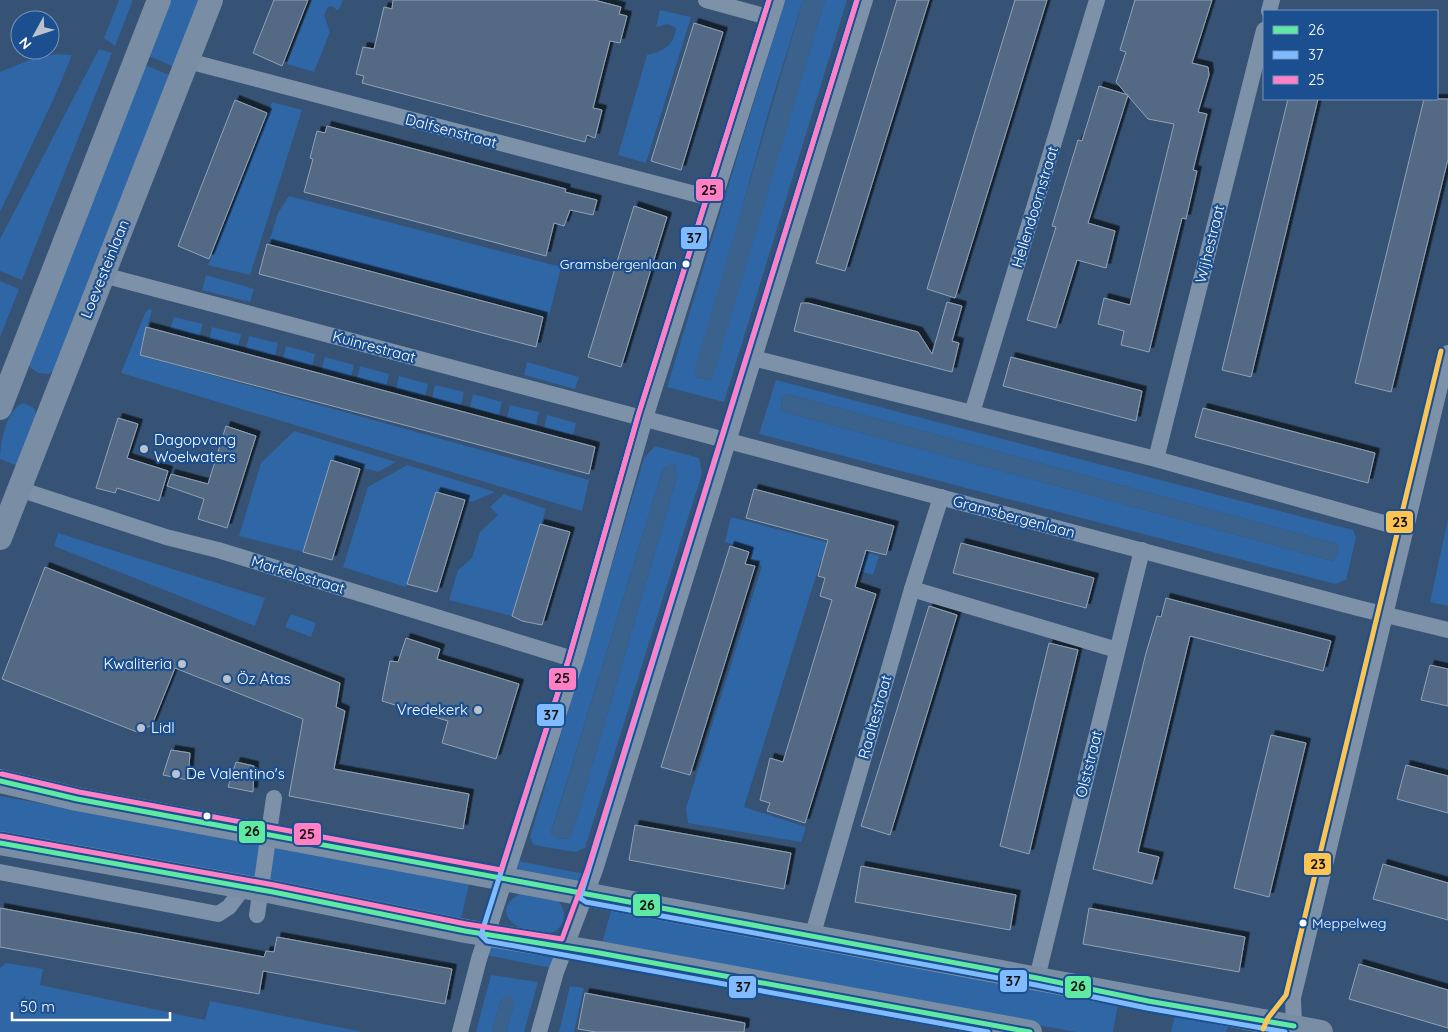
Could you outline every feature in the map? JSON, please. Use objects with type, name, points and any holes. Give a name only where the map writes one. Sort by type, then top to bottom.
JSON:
[{"type":"main road","points":[[0,408],[159,0]]},
{"type":"main road","name":"Loevesteinlaan","points":[[0,538],[211,0]]},
{"type":"main road","points":[[0,781],[77,799],[1037,978],[1283,1028],[1321,1032]]},
{"type":"main road","points":[[0,843],[1030,1032]]},
{"type":"street","points":[[706,0],[771,18]]},
{"type":"street","points":[[460,1032],[479,958],[576,660],[645,418],[777,0]]},
{"type":"street","points":[[539,1032],[556,972],[587,895],[865,0]]},
{"type":"street","name":"Hellendoornstraat","points":[[972,413],[1098,0]]},
{"type":"street","name":"Wijhestraat","points":[[1156,459],[1263,34]]},
{"type":"street","name":"Dalfsenstraat","points":[[188,61],[714,200]]},
{"type":"street","name":"Kuinrestraat","points":[[103,275],[645,418]]},
{"type":"street","points":[[1283,1028],[1293,998],[1448,352]]},
{"type":"street","points":[[753,358],[1156,459],[1405,529]]},
{"type":"street","name":"Gramsbergenlaan","points":[[645,418],[1448,630]]},
{"type":"street","name":"Markelostraat","points":[[19,489],[166,537],[227,553],[576,660]]},
{"type":"street","name":"Raaltestraat","points":[[812,937],[912,589],[942,497]]},
{"type":"street","name":"Olststraat","points":[[1037,978],[1142,550]]},
{"type":"street","points":[[912,589],[1117,650]]},
{"type":"street","points":[[257,915],[259,890],[275,835],[274,798]]},
{"type":"street","points":[[0,872],[218,914],[259,890]]},
{"type":"shaded area","points":[[119,0],[133,0],[115,46],[104,38]]},
{"type":"shaded area","points":[[168,0],[201,0],[175,67],[146,55]]},
{"type":"shaded area","points":[[312,0],[343,0],[338,11],[332,6],[328,7],[324,15],[330,32],[314,72],[287,64]]},
{"type":"shaded area","points":[[785,0],[803,0],[769,110],[696,377],[711,380],[825,0],[847,0],[724,402],[667,387]]},
{"type":"shaded area","points":[[803,0],[825,0],[712,380],[696,377],[694,372]]},
{"type":"shaded area","points":[[660,10],[691,17],[646,163],[618,155],[647,55],[667,47],[675,34],[676,28],[668,24],[656,27]]},
{"type":"shaded area","points":[[99,49],[112,53],[22,280],[0,271],[0,239]]},
{"type":"shaded area","points":[[60,54],[72,55],[55,96],[0,212],[0,72],[30,60],[60,60]]},
{"type":"shaded area","points":[[142,64],[172,76],[57,368],[49,374],[38,373],[30,367],[29,356]]},
{"type":"shaded area","points":[[272,102],[302,110],[250,275],[208,265]]},
{"type":"shaded area","points":[[289,196],[561,267],[549,316],[269,242],[278,213]]},
{"type":"shaded area","points":[[206,275],[254,289],[250,302],[202,290]]},
{"type":"shaded area","points":[[0,281],[19,289],[0,337]]},
{"type":"shaded area","points":[[149,309],[152,310],[139,355],[589,480],[582,511],[121,373],[145,313]]},
{"type":"shaded area","points":[[174,317],[203,324],[199,337],[170,329]]},
{"type":"shaded area","points":[[212,327],[241,334],[238,347],[209,340]]},
{"type":"shaded area","points":[[249,336],[278,343],[275,356],[246,349]]},
{"type":"shaded area","points":[[286,346],[315,354],[312,367],[283,359]]},
{"type":"shaded area","points":[[325,357],[354,365],[351,378],[321,370]]},
{"type":"shaded area","points":[[527,362],[579,377],[575,389],[524,375]]},
{"type":"shaded area","points":[[360,366],[389,374],[386,387],[357,379]]},
{"type":"shaded area","points":[[399,376],[428,384],[425,397],[396,389]]},
{"type":"shaded area","points":[[776,380],[1353,530],[1356,538],[1346,580],[1335,584],[759,434]],"holes":[[[787,394],[1337,544],[1338,552],[1333,561],[781,411],[782,397]]]},
{"type":"shaded area","points":[[435,385],[464,392],[461,405],[432,399]]},
{"type":"shaded area","points":[[473,394],[502,402],[499,415],[470,407]]},
{"type":"shaded area","points":[[787,394],[1337,544],[1338,552],[1333,561],[781,411],[782,396]]},
{"type":"shaded area","points":[[23,403],[34,408],[36,414],[18,466],[0,459],[0,452],[8,420],[12,412]]},
{"type":"shaded area","points":[[510,405],[539,412],[536,425],[507,418]]},
{"type":"shaded area","points":[[547,415],[576,423],[573,435],[544,428]]},
{"type":"shaded area","points":[[294,431],[396,462],[378,472],[331,459],[303,552],[239,536],[261,463]]},
{"type":"shaded area","points":[[655,446],[699,458],[702,473],[585,848],[575,852],[534,845],[530,837],[644,458]],"holes":[[[676,466],[675,473],[678,473],[577,817],[569,839],[557,838],[551,833],[663,469]]]},
{"type":"shaded area","points":[[670,463],[676,465],[675,472],[678,473],[577,817],[569,839],[557,838],[551,834],[663,469],[666,469]]},
{"type":"shaded area","points":[[407,465],[495,492],[472,502],[436,491],[406,587],[343,567],[368,487]]},
{"type":"shaded area","points":[[504,494],[546,509],[512,616],[449,600],[458,570],[472,558],[480,532],[498,515],[490,507]]},
{"type":"shaded area","points":[[731,517],[879,556],[873,575],[821,560],[744,807],[806,827],[801,842],[688,823],[686,808],[762,566],[751,562],[753,552],[725,542]]},
{"type":"shaded area","points":[[1448,519],[1448,606],[1430,602]]},
{"type":"shaded area","points":[[58,533],[265,598],[255,626],[54,546]]},
{"type":"shaded area","points":[[291,614],[316,623],[311,637],[285,627]]},
{"type":"shaded area","points":[[0,796],[441,876],[469,885],[461,919],[0,832]]},
{"type":"shaded area","points":[[518,861],[585,874],[578,885],[518,873]]},
{"type":"shaded area","points":[[521,893],[548,896],[560,903],[563,908],[564,919],[558,929],[554,932],[538,933],[528,931],[511,922],[506,908]]},
{"type":"shaded area","points":[[613,904],[1118,1004],[1113,1032],[1076,1032],[633,952],[600,950]]},
{"type":"shaded area","points":[[489,945],[553,956],[551,968],[486,955]]},
{"type":"shaded area","points":[[6,963],[43,969],[40,985],[205,1020],[210,1001],[363,1032],[0,1032],[0,968]]},
{"type":"shaded area","points":[[491,975],[538,982],[524,1032],[506,1032],[514,1004],[504,998],[500,1002],[492,1032],[476,1032]]},
{"type":"shaded area","points":[[570,986],[584,988],[574,1032],[559,1032]]},
{"type":"shaded area","points":[[506,995],[512,996],[514,1004],[506,1032],[492,1032],[500,1002]]},
{"type":"shaded area","points":[[1175,1015],[1228,1026],[1226,1032],[1171,1032]]},
{"type":"building","points":[[274,0],[308,0],[282,66],[253,53]]},
{"type":"building","points":[[393,0],[594,0],[621,7],[619,14],[627,16],[620,43],[610,41],[593,108],[602,110],[595,138],[587,135],[585,142],[362,83],[364,76],[356,74],[363,47],[374,49],[384,7],[392,9]]},
{"type":"building","points":[[897,0],[929,0],[845,271],[816,263]]},
{"type":"building","points":[[1015,0],[1047,0],[955,298],[927,289]]},
{"type":"building","points":[[1135,0],[1212,0],[1192,63],[1208,67],[1209,75],[1198,112],[1207,114],[1193,170],[1197,171],[1186,219],[1182,218],[1149,352],[1121,345],[1124,331],[1098,324],[1104,298],[1130,305],[1174,124],[1148,119],[1116,82],[1126,52],[1120,50]]},
{"type":"building","points":[[694,23],[723,32],[681,170],[651,161]]},
{"type":"building","points":[[1099,86],[1128,95],[1088,223],[1115,231],[1106,268],[1077,260],[1056,328],[1027,320],[1056,227],[1052,226],[1078,140],[1082,141]]},
{"type":"building","points":[[1448,99],[1448,159],[1391,392],[1355,383],[1424,100]]},
{"type":"building","points":[[235,100],[267,113],[209,259],[178,246]]},
{"type":"building","points":[[1288,100],[1318,100],[1251,377],[1222,370]]},
{"type":"building","points":[[327,126],[566,189],[565,192],[597,200],[593,215],[570,210],[564,226],[554,223],[546,256],[304,192],[313,159],[310,158],[317,131],[325,133]]},
{"type":"building","points":[[634,206],[667,217],[621,367],[588,357]]},
{"type":"building","points":[[267,244],[543,317],[536,347],[259,274]]},
{"type":"building","points":[[947,302],[962,306],[952,341],[959,343],[952,372],[794,331],[801,303],[808,303],[918,332],[932,354]]},
{"type":"building","points":[[146,327],[595,447],[589,474],[140,355]]},
{"type":"building","points":[[1011,357],[1142,391],[1136,421],[1003,386]]},
{"type":"building","points":[[1203,408],[1375,453],[1368,483],[1195,437]]},
{"type":"building","points":[[118,418],[138,424],[127,458],[168,471],[159,501],[117,488],[115,493],[96,488]]},
{"type":"building","points":[[226,426],[256,436],[227,528],[198,519],[204,499],[167,486],[171,474],[208,484]]},
{"type":"building","points":[[331,460],[360,469],[332,560],[303,552]]},
{"type":"building","points":[[754,489],[894,526],[886,555],[866,550],[855,587],[876,594],[805,823],[767,811],[770,803],[760,800],[770,758],[783,762],[832,600],[820,596],[825,578],[818,576],[828,540],[746,518]]},
{"type":"building","points":[[436,492],[465,500],[437,592],[407,584]]},
{"type":"building","points":[[540,524],[570,532],[542,625],[522,621],[512,616]]},
{"type":"building","points":[[961,543],[1094,578],[1086,608],[953,573]]},
{"type":"building","points":[[730,546],[749,552],[745,564],[755,566],[690,775],[661,767]]},
{"type":"building","points":[[45,567],[340,683],[336,707],[345,711],[334,769],[469,794],[463,829],[289,796],[303,719],[175,668],[152,725],[137,732],[2,679]]},
{"type":"building","points":[[1166,598],[1331,641],[1323,671],[1190,636],[1138,852],[1159,857],[1152,884],[1093,869],[1146,653],[1157,616],[1161,617]]},
{"type":"building","points":[[929,606],[957,615],[890,835],[861,826]]},
{"type":"building","name":"Vredekerk","points":[[406,638],[440,649],[437,659],[519,684],[496,759],[442,743],[448,721],[382,701],[390,661],[398,662]]},
{"type":"building","points":[[1049,643],[1078,650],[1029,854],[1000,846]]},
{"type":"building","points":[[1430,665],[1448,669],[1448,706],[1421,700]]},
{"type":"building","points":[[1271,735],[1306,743],[1269,897],[1234,888]]},
{"type":"building","points":[[171,750],[190,753],[188,780],[163,775]]},
{"type":"building","points":[[236,762],[254,766],[253,792],[228,787]]},
{"type":"building","points":[[1406,765],[1448,776],[1448,813],[1397,799]]},
{"type":"building","points":[[635,825],[791,853],[784,889],[629,860]]},
{"type":"building","points":[[1383,864],[1448,883],[1448,920],[1373,899]]},
{"type":"building","points":[[861,866],[1016,895],[1010,930],[855,902]]},
{"type":"building","points":[[0,908],[264,957],[266,951],[274,952],[277,937],[452,969],[445,1004],[263,971],[259,994],[0,947]]},
{"type":"building","points":[[1089,908],[1245,937],[1239,972],[1083,944]]},
{"type":"building","points":[[1359,964],[1448,990],[1448,1028],[1349,999]]},
{"type":"building","points":[[585,993],[745,1023],[744,1032],[596,1032],[578,1029]]},
{"type":"transit line","name":"37","points":[[769,0],[638,416],[569,658],[481,935],[487,941],[988,1032]]},
{"type":"transit line","name":"25","points":[[2,774],[79,792],[501,870],[569,658],[638,416],[769,0]]},
{"type":"transit line","name":"37","points":[[857,0],[580,898],[586,902],[1036,985],[1147,1008],[1285,1032]]},
{"type":"transit line","name":"25","points":[[1,836],[274,885],[466,924],[562,939],[588,868],[857,0]]},
{"type":"transit line","name":"23","points":[[1263,1029],[1268,1018],[1286,995],[1441,351]]},
{"type":"transit line","name":"26","points":[[0,781],[77,799],[1037,978],[1148,1001],[1294,1026]]},
{"type":"transit line","name":"26","points":[[0,843],[273,892],[465,931],[594,952],[1030,1032]]},
{"type":"place","name":"Gramsbergenlaan","points":[[686,264]]},
{"type":"place","name":"Dagopvang Woelwaters","points":[[144,449]]},
{"type":"place","name":"Kwaliteria","points":[[182,664]]},
{"type":"place","name":"Öz Atas","points":[[227,679]]},
{"type":"place","name":"Vredekerk","points":[[478,710]]},
{"type":"place","name":"Lidl","points":[[141,728]]},
{"type":"place","name":"De Valentino's","points":[[176,774]]},
{"type":"place","name":"Meppelweg","points":[[1303,923]]}]
